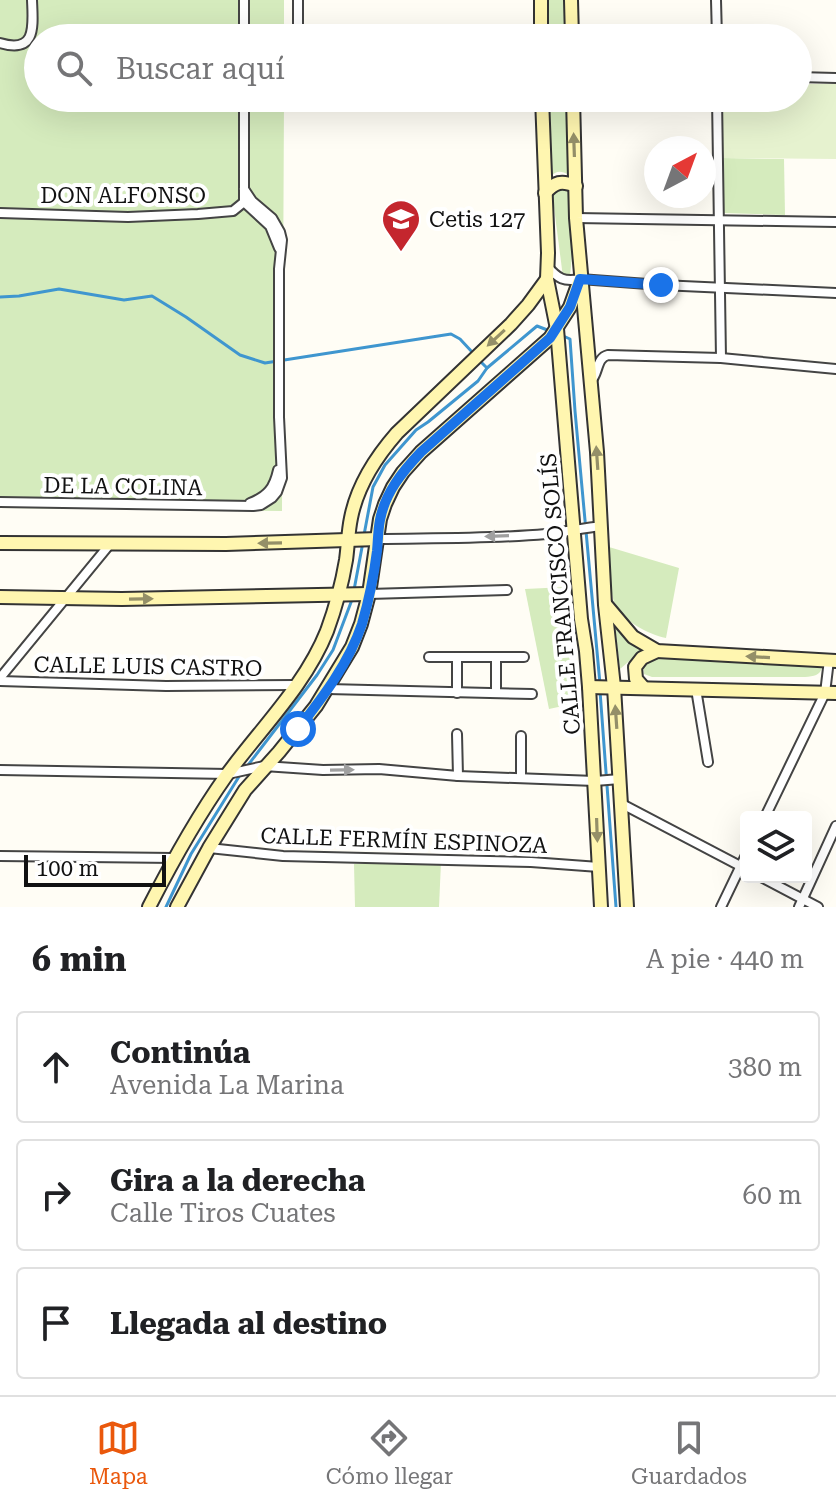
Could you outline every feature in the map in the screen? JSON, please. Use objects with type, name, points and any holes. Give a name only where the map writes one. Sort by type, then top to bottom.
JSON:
[{"type":"main road","points":[[541,0],[541,24]]},
{"type":"main road","points":[[571,0],[572,24]]},
{"type":"main road","name":"CALLE FRANCISCO SOLÍS","points":[[542,112],[547,272],[560,362],[586,651],[601,907]]},
{"type":"main road","name":"CALLE FRANCISCO SOLÍS","points":[[573,112],[580,279],[602,526],[627,907]]},
{"type":"main road","points":[[545,193],[558,182],[576,186]]},
{"type":"main road","points":[[149,907],[174,858],[228,774],[296,685],[317,652],[342,582],[351,517],[366,477],[385,446],[511,324],[528,305],[547,272]]},
{"type":"main road","points":[[177,907],[245,790],[328,689],[352,647],[369,594],[380,519],[393,487],[421,452],[557,334],[580,279]]},
{"type":"main road","points":[[0,543],[378,539]]},
{"type":"main road","points":[[0,597],[63,600],[369,594]]},
{"type":"main road","points":[[605,605],[633,637],[657,651],[832,660]]},
{"type":"main road","points":[[643,687],[636,679],[635,667],[642,658],[657,651]]},
{"type":"main road","points":[[589,687],[830,693]]},
{"type":"street","points":[[32,0],[33,24]]},
{"type":"street","points":[[244,0],[244,24]]},
{"type":"street","points":[[298,0],[298,24]]},
{"type":"street","points":[[716,0],[717,24]]},
{"type":"street","points":[[0,43],[20,46],[24,43]]},
{"type":"street","points":[[812,77],[836,78]]},
{"type":"street","points":[[244,112],[244,189],[247,200]]},
{"type":"street","points":[[717,112],[721,358]]},
{"type":"street","name":"DON ALFONSO","points":[[0,213],[128,217],[198,214],[233,211],[247,200]]},
{"type":"street","name":"DE LA COLINA","points":[[0,502],[246,505],[272,489],[280,463],[280,250],[270,226],[247,200]]},
{"type":"street","points":[[576,218],[836,222]]},
{"type":"street","points":[[547,272],[568,281],[580,279],[836,293]]},
{"type":"street","points":[[590,374],[595,377],[600,360],[608,355],[721,358],[836,369]]},
{"type":"street","points":[[378,539],[510,536],[602,526]]},
{"type":"street","points":[[0,680],[110,544]]},
{"type":"street","points":[[369,594],[507,590]]},
{"type":"street","points":[[429,657],[524,657]]},
{"type":"street","points":[[457,658],[457,693]]},
{"type":"street","points":[[496,658],[496,693]]},
{"type":"street","points":[[768,811],[830,693],[832,660]]},
{"type":"street","name":"CALLE LUIS CASTRO","points":[[0,680],[166,686],[296,685]]},
{"type":"street","points":[[328,689],[532,694]]},
{"type":"street","points":[[696,689],[708,762]]},
{"type":"street","points":[[457,734],[458,776]]},
{"type":"street","points":[[521,736],[521,778]]},
{"type":"street","points":[[0,770],[228,774],[264,766],[323,770],[379,769],[458,776],[595,781],[620,779]]},
{"type":"street","points":[[622,804],[740,866]]},
{"type":"street","points":[[801,903],[836,826]]},
{"type":"street","name":"CALLE FERMÍN ESPINOZA","points":[[209,848],[283,856],[531,862],[599,867]]},
{"type":"street","points":[[0,856],[174,858]]},
{"type":"street","points":[[721,907],[740,873]]},
{"type":"street","points":[[770,883],[801,903],[818,907]]},
{"type":"green space","points":[[0,0],[284,0],[284,24],[24,24],[24,112],[284,112],[282,511],[0,508]]},
{"type":"green space","points":[[547,0],[568,0],[568,24],[547,24]]},
{"type":"green space","points":[[812,84],[836,84],[836,159],[722,158],[722,112],[812,112]]},
{"type":"green space","points":[[548,112],[569,112],[569,175],[559,172],[550,177]]},
{"type":"green space","points":[[722,158],[784,159],[785,215],[723,213]]},
{"type":"green space","points":[[557,186],[568,189],[573,244],[570,277],[563,277],[552,192]]},
{"type":"green space","points":[[609,547],[679,568],[666,638],[637,626],[615,604]]},
{"type":"green space","points":[[566,587],[572,704],[549,709],[525,589]]},
{"type":"green space","points":[[615,627],[641,651],[620,669]]},
{"type":"green space","points":[[651,657],[819,662],[822,667],[818,674],[805,677],[652,677],[644,674],[645,662]]},
{"type":"green space","points":[[441,862],[439,907],[355,907],[354,864]]},
{"type":"waterway","points":[[0,297],[59,289],[124,300],[152,296],[240,355],[265,363],[451,334],[473,353]]},
{"type":"waterway","points":[[487,368],[537,326],[550,331]]},
{"type":"waterway","points":[[561,335],[570,339],[600,684]]},
{"type":"waterway","points":[[364,535],[373,487],[385,465],[416,430],[478,381],[487,368],[478,359]]},
{"type":"waterway","points":[[354,590],[363,542]]},
{"type":"waterway","points":[[245,769],[333,650],[353,597]]},
{"type":"waterway","points":[[600,691],[616,907]]},
{"type":"waterway","points":[[166,907],[191,854],[240,775]]},
{"type":"place","name":"Cetis 127","points":[[401,253]]},
{"type":"route","points":[[298,729],[328,689],[352,647],[374,572],[380,519],[403,472],[421,452],[550,338],[570,307],[580,279],[661,285]]}]
